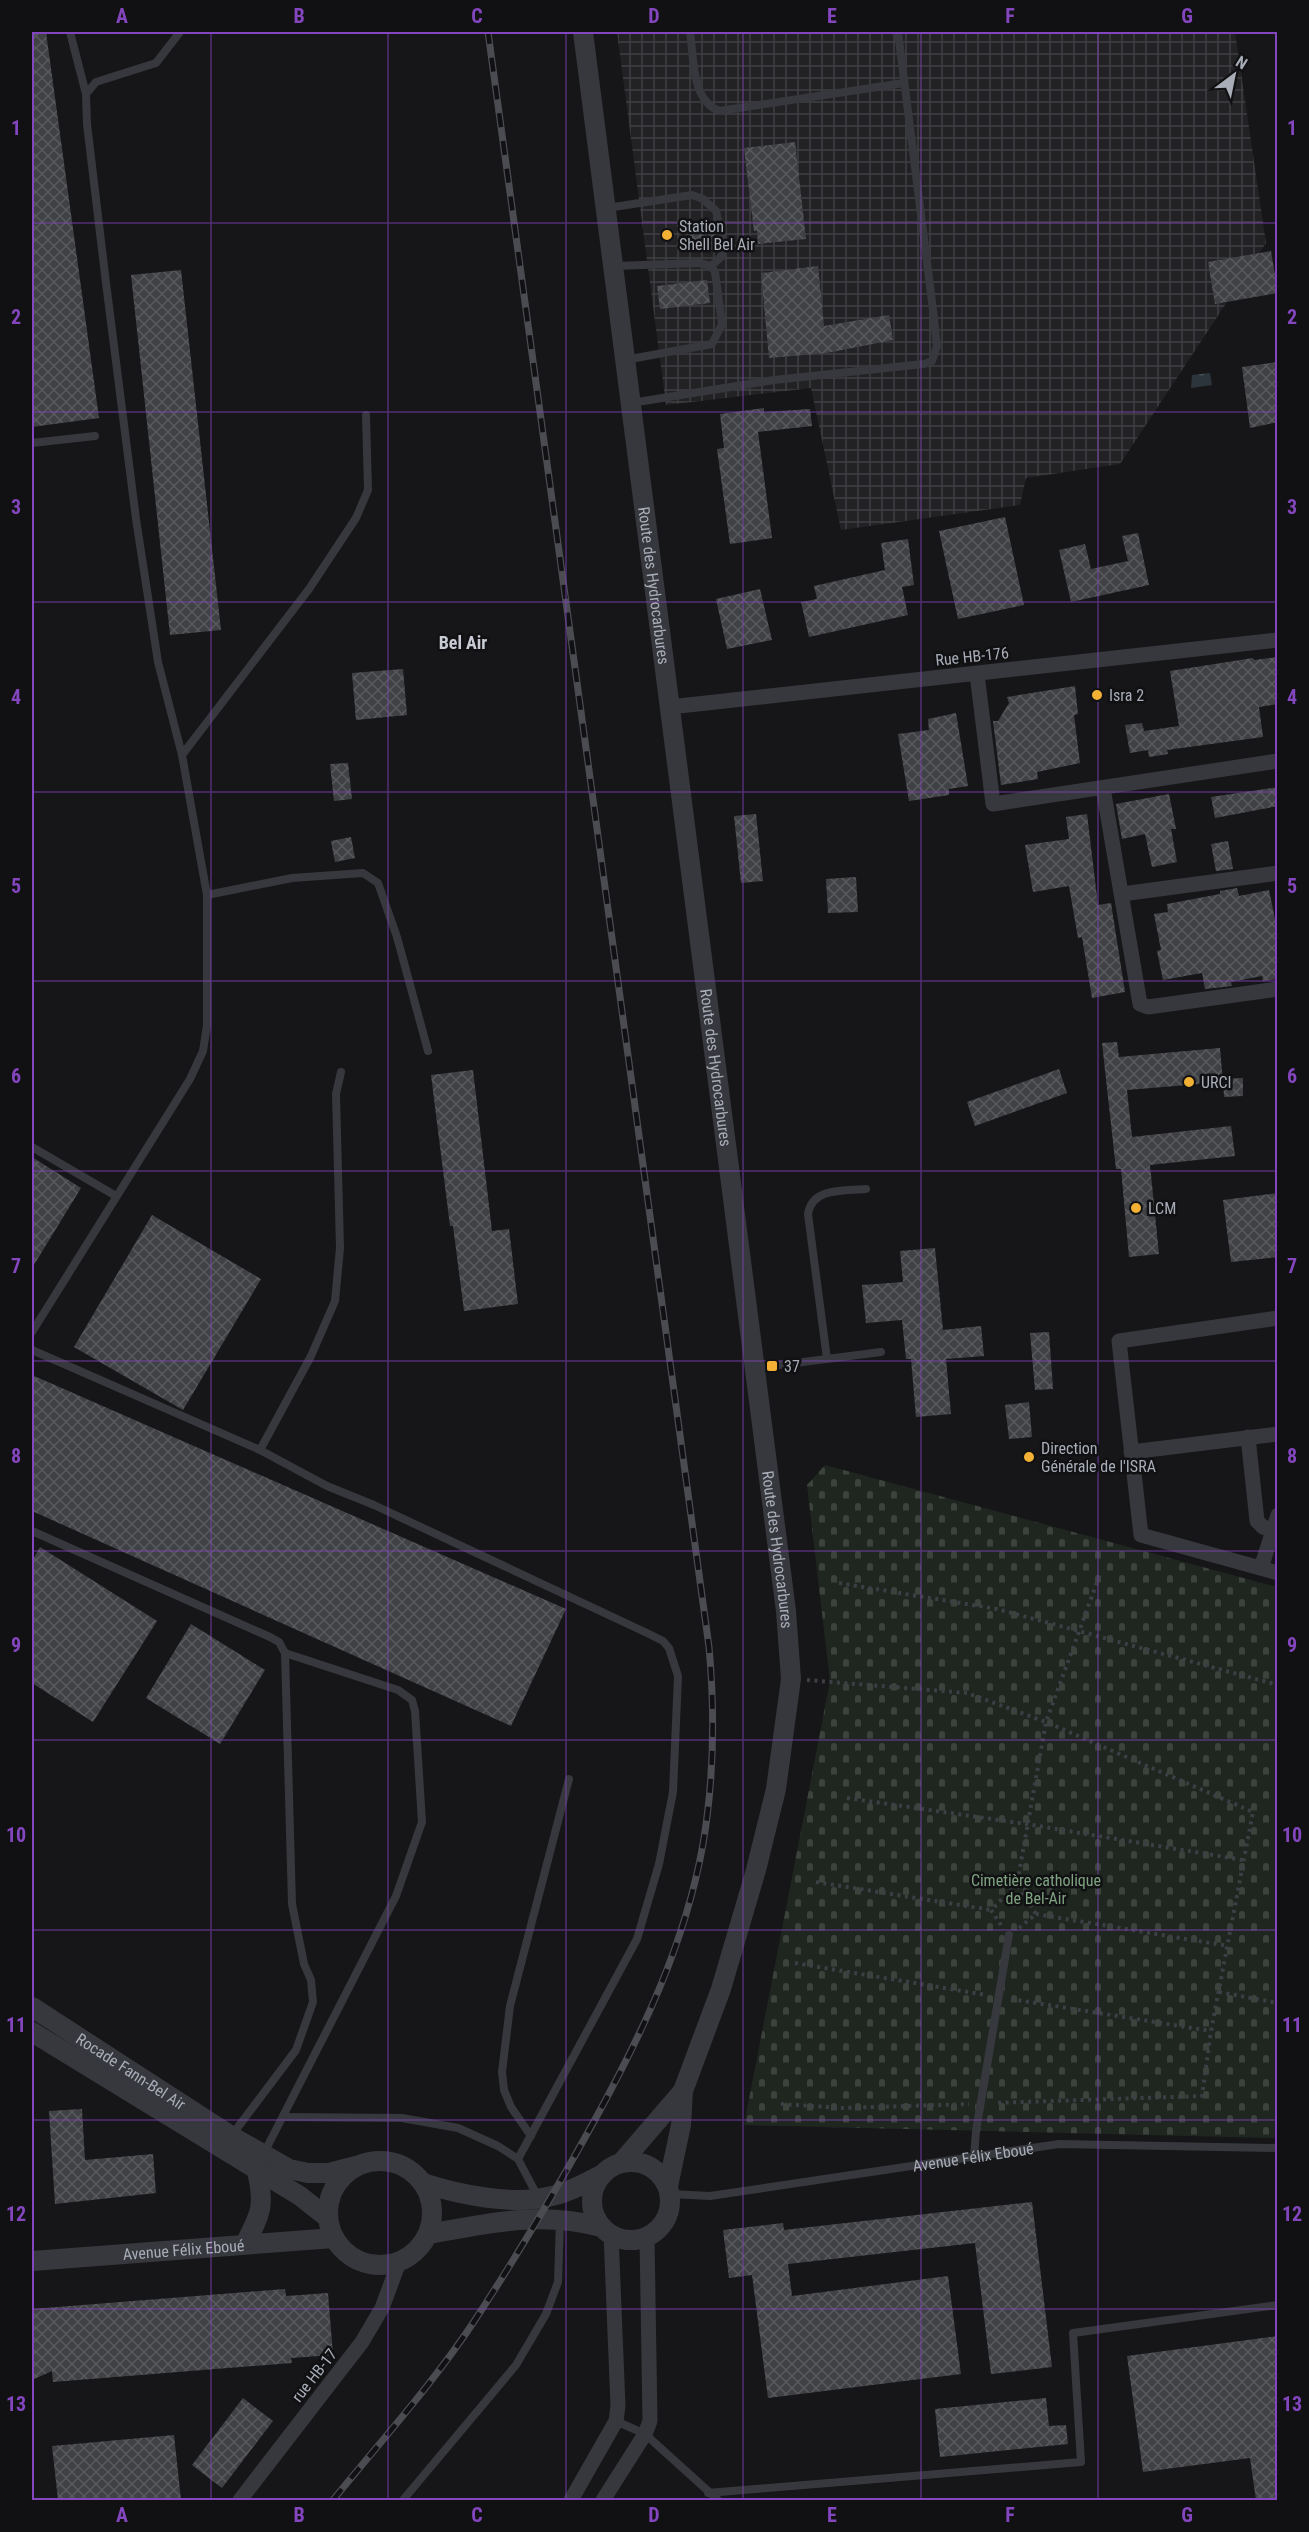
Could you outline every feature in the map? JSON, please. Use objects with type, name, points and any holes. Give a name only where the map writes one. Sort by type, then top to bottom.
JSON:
[{"type":"street","name":"Route des Hydrocarbures","points":[[583,32],[786,1611],[791,1679],[776,1789],[756,1870],[721,1989],[683,2091],[681,2125],[669,2190]]},
{"type":"street","name":"Rue HB-176","points":[[670,707],[1278,640]]},
{"type":"street","points":[[977,674],[993,804],[1278,762]]},
{"type":"street","points":[[1103,788],[1137,996],[1143,1006],[1278,989]]},
{"type":"street","points":[[1122,894],[1278,873]]},
{"type":"street","points":[[1278,1318],[1119,1341],[1141,1535],[1278,1573]]},
{"type":"street","points":[[1131,1452],[1278,1434]]},
{"type":"street","points":[[1248,1437],[1257,1521],[1263,1527],[1275,1523]]},
{"type":"street","points":[[1261,1568],[1275,1523]]},
{"type":"street","name":"Rocade Fann-Bel Air","points":[[32,2007],[227,2144]]},
{"type":"street","name":"Rocade Fann-Bel Air","points":[[32,2032],[227,2144]]},
{"type":"street","name":"Route des Hydrocarbures","points":[[621,2163],[683,2091]]},
{"type":"street","points":[[227,2144],[260,2163],[328,2218]]},
{"type":"street","points":[[260,2163],[308,2173],[329,2173],[370,2162],[385,2161],[413,2172],[423,2183],[431,2199],[433,2217],[429,2234],[422,2246],[411,2256],[399,2262],[381,2266],[362,2262],[346,2252],[334,2238],[328,2218],[329,2203],[334,2188],[343,2176],[356,2166]]},
{"type":"street","points":[[245,2244],[261,2209],[260,2163]]},
{"type":"street","points":[[423,2183],[449,2192],[475,2196],[539,2198],[567,2192],[621,2163],[643,2164],[662,2176],[669,2190],[670,2208],[666,2220],[658,2230],[647,2237],[634,2240],[622,2239],[606,2230],[560,2219],[494,2221],[429,2234]]},
{"type":"street","points":[[571,2500],[616,2421],[618,2406],[606,2230],[593,2205],[593,2194],[603,2174]]},
{"type":"street","points":[[603,2500],[645,2434],[650,2421],[647,2237]]},
{"type":"street","name":"Avenue Félix Eboué","points":[[32,2260],[334,2238]]},
{"type":"street","name":"rue HB-17","points":[[240,2500],[362,2342],[382,2307],[399,2262]]},
{"type":"lane","points":[[32,1332],[190,1079],[203,1052],[207,1025],[207,895],[182,755],[158,662],[136,519],[106,283],[87,124],[87,94],[70,32]]},
{"type":"lane","points":[[87,94],[96,82],[156,63],[180,32]]},
{"type":"lane","points":[[690,32],[700,94],[710,107],[719,111],[904,83]]},
{"type":"lane","points":[[631,403],[774,380],[924,364],[932,361],[936,346],[933,310],[897,32]]},
{"type":"lane","points":[[606,208],[692,195],[703,199],[716,211],[724,248],[721,257],[711,266]]},
{"type":"lane","points":[[613,266],[699,263],[711,266],[715,272],[722,324],[712,344],[625,360]]},
{"type":"lane","points":[[182,755],[309,589],[356,518],[368,490],[366,415]]},
{"type":"lane","points":[[32,443],[95,436]]},
{"type":"lane","points":[[207,895],[292,878],[363,873],[378,883],[398,937],[428,1052]]},
{"type":"lane","points":[[260,1450],[311,1356],[335,1301],[340,1248],[336,1094],[341,1072]]},
{"type":"lane","points":[[32,1147],[116,1196]]},
{"type":"lane","points":[[827,1359],[808,1214],[809,1206],[813,1199],[822,1194],[866,1189]]},
{"type":"lane","points":[[32,1350],[260,1450],[327,1486],[384,1510],[647,1633],[663,1641],[673,1656],[678,1676],[673,1792],[659,1864],[637,1939],[518,2159]]},
{"type":"lane","points":[[755,1368],[881,1352]]},
{"type":"lane","points":[[32,1531],[270,1637],[279,1642],[285,1653],[292,1904],[304,1964],[311,1980],[313,2002],[296,2050],[227,2144]]},
{"type":"lane","points":[[260,2163],[396,1896],[422,1822],[415,1711],[412,1700],[398,1690],[285,1653]]},
{"type":"lane","points":[[531,2136],[511,2107],[504,2090],[502,2072],[510,2006],[569,1779]]},
{"type":"lane","points":[[974,2157],[1009,1935]]},
{"type":"lane","points":[[283,2117],[413,2120],[458,2128],[498,2146],[518,2159],[539,2198]]},
{"type":"lane","name":"Avenue Félix Eboué","points":[[669,2190],[710,2196],[1059,2144],[1278,2148]]},
{"type":"lane","points":[[403,2500],[516,2365],[546,2314],[558,2282],[560,2219]]},
{"type":"lane","points":[[705,2497],[1082,2462],[1073,2333],[1278,2305]]},
{"type":"lane","points":[[616,2421],[645,2434],[705,2497],[718,2500]]},
{"type":"path","points":[[991,1910],[1017,1884],[1046,1722],[1100,1574]]},
{"type":"path","points":[[839,1583],[997,1609],[1278,1685]]},
{"type":"path","points":[[781,2104],[843,2108],[1202,2096],[1253,1812],[1046,1722],[967,1693],[791,1679]]},
{"type":"path","points":[[847,1797],[1243,1860]]},
{"type":"path","points":[[816,1882],[991,1910],[1009,1935],[1036,1914],[1228,1946]]},
{"type":"path","points":[[1017,1884],[1036,1914]]},
{"type":"path","points":[[1219,1992],[1278,2002]]},
{"type":"shaded area","points":[[617,32],[1235,32],[1266,243],[1120,464],[1026,478],[1020,505],[841,530],[811,388],[666,405]]},
{"type":"green space","name":"Cimetière catholique de Bel-Air","points":[[825,1465],[1277,1587],[1277,2138],[744,2125],[830,1681],[807,1485]]},
{"type":"water","points":[[1210,373],[1212,385],[1191,388],[1192,375]]},
{"type":"building","points":[[32,32],[46,32],[99,418],[32,427]]},
{"type":"building","points":[[795,142],[806,239],[758,244],[757,231],[754,231],[744,148]]},
{"type":"building","points":[[712,222],[716,249],[692,252],[688,225]]},
{"type":"building","points":[[1271,251],[1278,293],[1215,304],[1208,262]]},
{"type":"building","points":[[818,266],[824,326],[889,315],[893,340],[827,353],[769,358],[761,273]]},
{"type":"building","points":[[181,270],[221,630],[170,635],[131,275]]},
{"type":"building","points":[[707,280],[710,303],[660,309],[657,286]]},
{"type":"building","points":[[1278,362],[1278,422],[1250,428],[1242,367]]},
{"type":"building","points":[[764,408],[764,412],[810,409],[812,426],[758,432],[772,538],[730,544],[717,449],[724,448],[720,414]]},
{"type":"building","points":[[1005,517],[1024,605],[958,619],[939,531]]},
{"type":"building","points":[[1138,533],[1149,585],[1071,602],[1059,550],[1085,544],[1091,569],[1128,561],[1122,536]]},
{"type":"building","points":[[908,539],[914,585],[902,587],[908,615],[809,637],[801,602],[817,599],[814,586],[885,570],[881,543]]},
{"type":"building","points":[[760,589],[772,640],[727,649],[716,599]]},
{"type":"building","points":[[1278,657],[1278,704],[1259,707],[1263,737],[1167,750],[1168,754],[1149,757],[1148,750],[1130,753],[1125,725],[1142,723],[1144,731],[1179,726],[1170,671],[1253,658],[1254,660]]},
{"type":"building","points":[[403,669],[407,715],[356,720],[352,673]]},
{"type":"building","points":[[1075,686],[1078,714],[1074,715],[1080,763],[1037,772],[1038,779],[1001,785],[993,721],[998,721],[1009,703],[1007,697]]},
{"type":"building","points":[[956,713],[968,786],[949,789],[949,795],[909,801],[898,734],[929,730],[928,719]]},
{"type":"building","points":[[348,763],[352,799],[334,801],[330,764]]},
{"type":"building","points":[[1278,787],[1278,806],[1215,818],[1211,797]]},
{"type":"building","points":[[1169,794],[1176,829],[1171,829],[1177,862],[1152,867],[1145,834],[1122,839],[1116,804]]},
{"type":"building","points":[[756,814],[763,881],[741,883],[734,816]]},
{"type":"building","points":[[1087,814],[1098,905],[1111,903],[1125,992],[1092,998],[1082,937],[1078,938],[1069,886],[1033,892],[1025,845],[1069,839],[1066,817]]},
{"type":"building","points":[[351,837],[355,858],[335,862],[331,841]]},
{"type":"building","points":[[1228,841],[1233,869],[1216,871],[1211,844]]},
{"type":"building","points":[[856,877],[858,912],[828,913],[826,879]]},
{"type":"building","points":[[1237,888],[1239,896],[1269,890],[1278,934],[1278,979],[1263,981],[1262,976],[1231,982],[1232,986],[1205,989],[1202,973],[1163,980],[1157,951],[1161,950],[1154,914],[1168,912],[1167,904],[1220,894],[1220,891]]},
{"type":"building","points":[[1117,1042],[1119,1057],[1220,1048],[1223,1082],[1127,1090],[1132,1137],[1231,1126],[1235,1156],[1150,1165],[1159,1254],[1129,1257],[1121,1169],[1116,1169],[1102,1043]]},
{"type":"building","points":[[1059,1069],[1067,1093],[975,1126],[967,1102]]},
{"type":"building","points":[[473,1070],[492,1231],[509,1229],[518,1304],[464,1311],[453,1226],[450,1226],[431,1075]]},
{"type":"building","points":[[1243,1078],[1243,1096],[1224,1097],[1223,1079]]},
{"type":"building","points":[[32,1157],[81,1188],[32,1268]]},
{"type":"building","points":[[1278,1193],[1278,1257],[1231,1262],[1223,1200]]},
{"type":"building","points":[[152,1215],[261,1279],[183,1410],[74,1347]]},
{"type":"building","points":[[935,1248],[943,1330],[981,1326],[984,1356],[946,1359],[951,1414],[916,1417],[911,1359],[906,1359],[902,1320],[866,1323],[862,1285],[903,1282],[900,1251]]},
{"type":"building","points":[[1049,1332],[1053,1389],[1035,1390],[1030,1333]]},
{"type":"building","points":[[32,1375],[566,1609],[511,1726],[32,1511]]},
{"type":"building","points":[[1029,1402],[1032,1437],[1009,1439],[1005,1405]]},
{"type":"building","points":[[40,1547],[157,1621],[93,1722],[32,1683],[32,1561]]},
{"type":"building","points":[[191,1624],[265,1670],[220,1744],[146,1698]]},
{"type":"building","points":[[82,2109],[85,2160],[153,2154],[156,2193],[55,2204],[49,2111]]},
{"type":"building","points":[[1032,2202],[1052,2367],[991,2374],[975,2243],[788,2264],[792,2296],[948,2276],[961,2374],[768,2398],[752,2275],[729,2278],[723,2230],[783,2223],[784,2230]]},
{"type":"building","points":[[285,2289],[286,2296],[328,2293],[333,2355],[291,2358],[292,2363],[53,2382],[52,2371],[32,2380],[32,2309]]},
{"type":"building","points":[[1278,2336],[1278,2500],[1256,2500],[1250,2458],[1143,2472],[1127,2356]]},
{"type":"building","points":[[243,2398],[273,2421],[222,2488],[192,2465]]},
{"type":"building","points":[[1046,2398],[1049,2426],[1066,2425],[1068,2444],[940,2457],[935,2409]]},
{"type":"building","points":[[174,2435],[181,2500],[58,2500],[52,2446]]},
{"type":"railway","points":[[333,2500],[423,2391],[473,2323],[549,2200],[610,2092],[644,2024],[685,1918],[703,1844],[711,1771],[713,1721],[709,1647],[488,32]]},
{"type":"place","name":"Station Shell Bel Air","points":[[667,235]]},
{"type":"place","name":"Isra 2","points":[[1097,695]]},
{"type":"place","name":"URCI","points":[[1189,1082]]},
{"type":"place","name":"LCM","points":[[1136,1208]]},
{"type":"place","name":"37","points":[[772,1366]]},
{"type":"place","name":"Direction Générale de l'ISRA","points":[[1029,1457]]},
{"type":"district","name":"Bel Air","points":[[463,643]]}]
